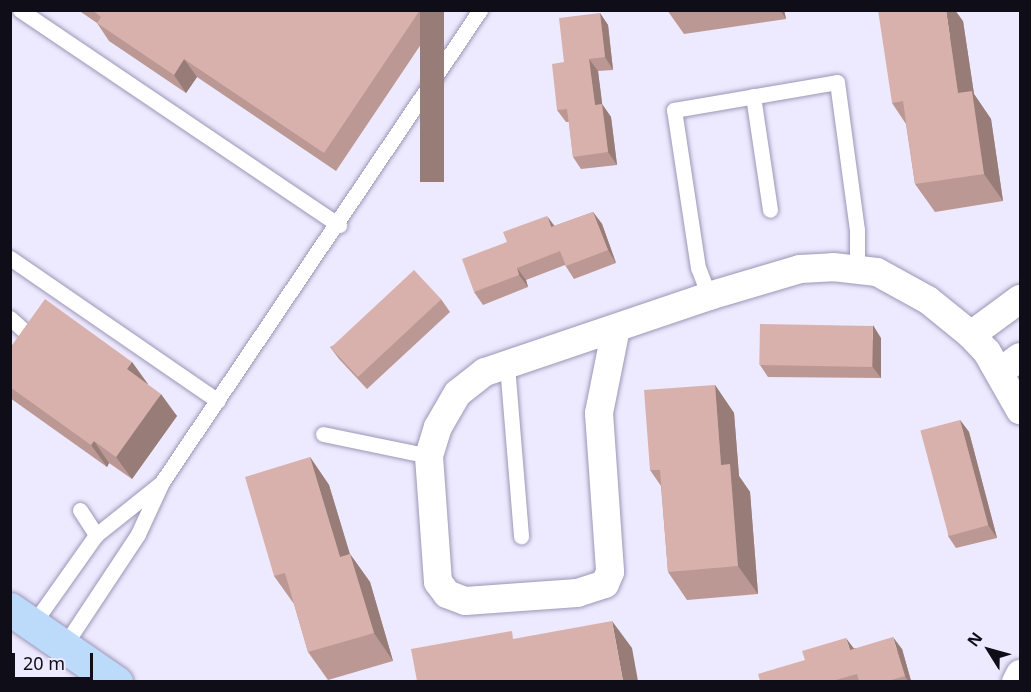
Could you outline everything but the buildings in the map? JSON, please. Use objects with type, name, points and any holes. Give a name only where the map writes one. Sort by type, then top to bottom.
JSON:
[{"type":"main road","points":[[22,617],[116,681]]},
{"type":"street","points":[[616,328],[599,413],[610,564],[605,584],[578,593],[465,601],[447,594],[438,582],[436,572],[429,456],[438,427],[458,393],[485,372],[709,296],[800,269],[857,268],[903,285],[951,316],[971,335],[1010,364],[1020,410]]},
{"type":"street","points":[[971,335],[1020,298]]},
{"type":"street","points":[[1016,681],[1020,674]]},
{"type":"lane","points":[[20,10],[339,225]]},
{"type":"lane","points":[[64,646],[138,534],[162,482],[339,225],[480,10]]},
{"type":"lane","points":[[709,296],[698,268],[674,110],[837,82],[857,230],[857,268]]},
{"type":"lane","points":[[753,96],[770,210]]},
{"type":"lane","points":[[10,258],[218,401]]},
{"type":"lane","points":[[10,318],[32,338],[28,353],[10,373]]},
{"type":"lane","points":[[507,364],[521,536]]},
{"type":"lane","points":[[323,434],[429,456]]},
{"type":"lane","points":[[22,617],[96,535],[162,482]]},
{"type":"lane","points":[[80,510],[96,535]]}]
